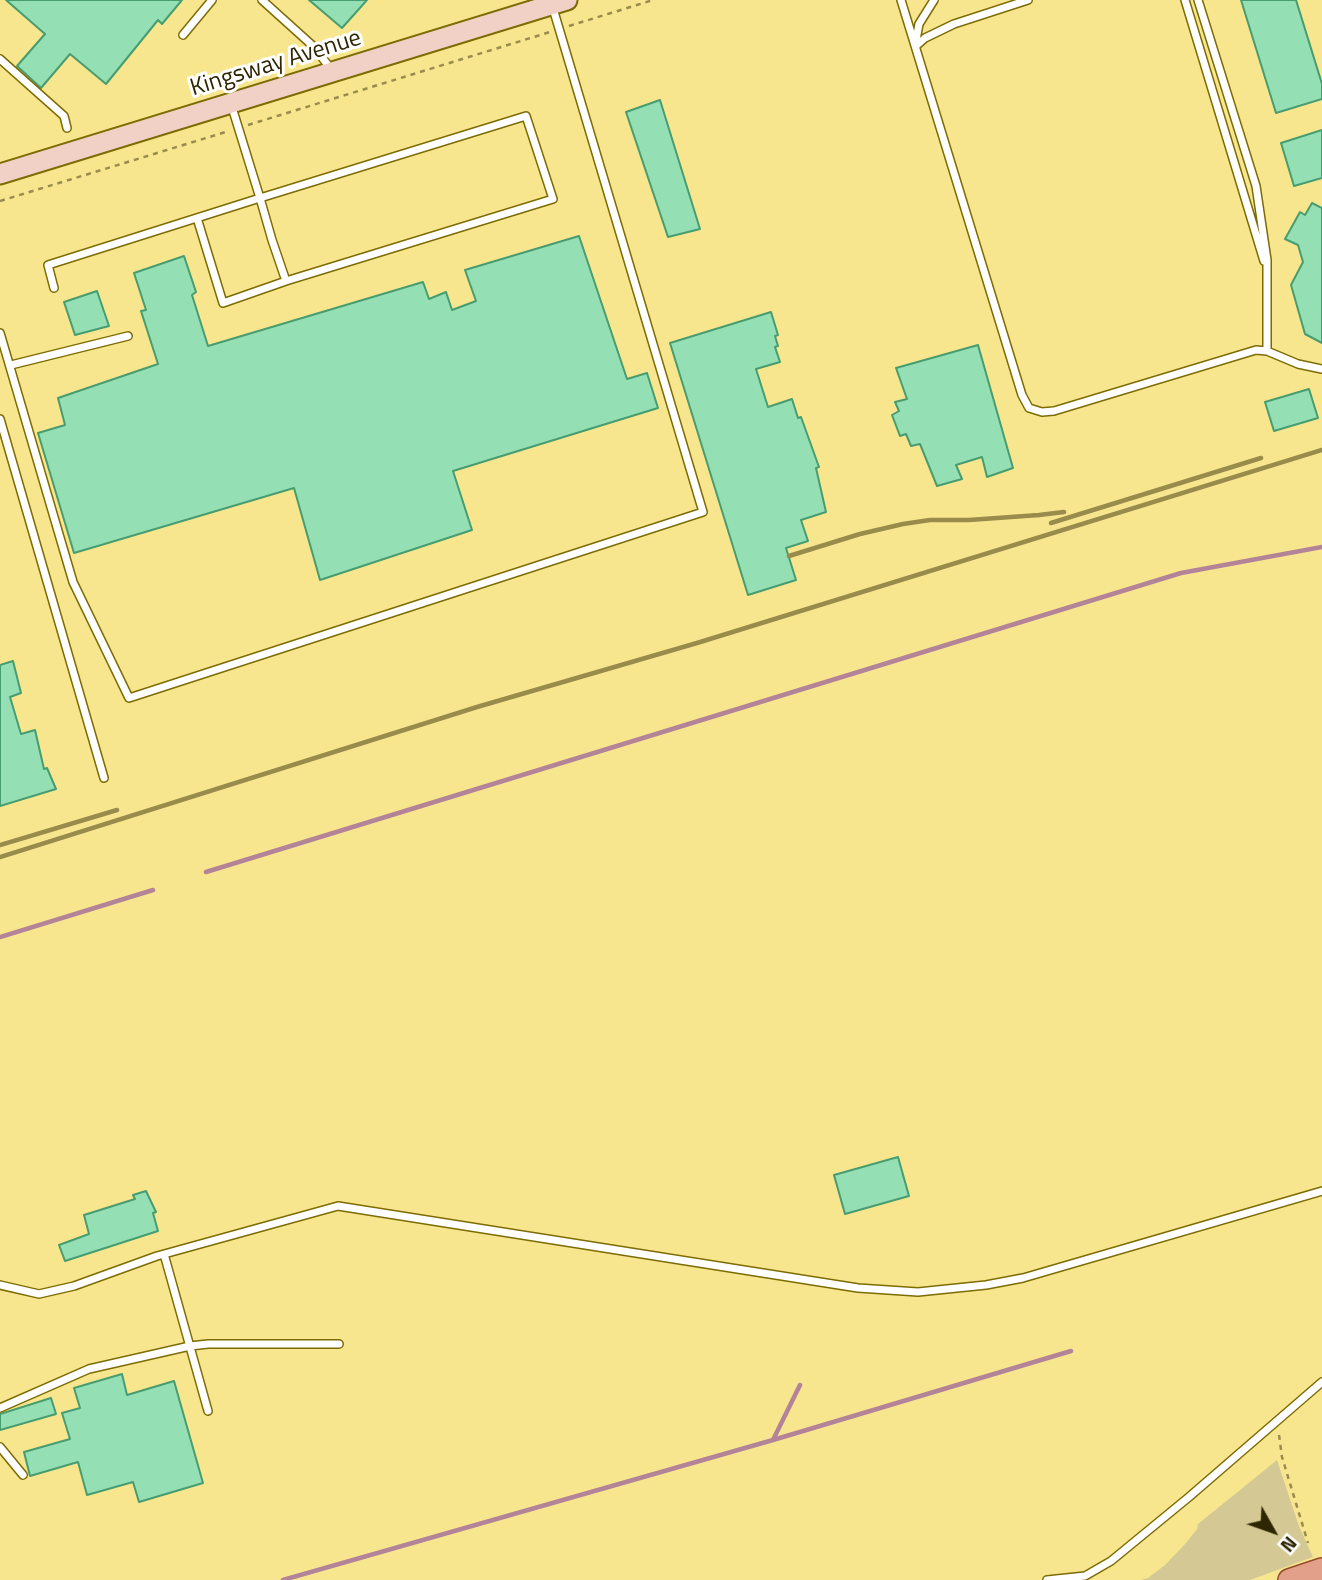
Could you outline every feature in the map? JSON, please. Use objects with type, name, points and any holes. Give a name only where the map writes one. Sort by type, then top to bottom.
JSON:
[{"type":"main road","name":"Kingsway Avenue","points":[[0,174],[559,2]]},
{"type":"main road","points":[[1289,1580],[1322,1569]]},
{"type":"lane","points":[[183,35],[212,0]]},
{"type":"lane","points":[[262,0],[313,46],[334,72]]},
{"type":"lane","points":[[901,0],[1023,400],[1029,408],[1042,412],[1064,408],[1237,354],[1267,351],[1304,366],[1322,369]]},
{"type":"lane","points":[[916,46],[919,24],[934,0]]},
{"type":"lane","points":[[916,46],[925,38],[954,24],[1028,0]]},
{"type":"lane","points":[[1184,0],[1268,273]]},
{"type":"lane","points":[[1198,0],[1256,186],[1268,273],[1267,351]]},
{"type":"lane","points":[[0,334],[73,582],[129,698],[703,512],[612,209],[559,2]]},
{"type":"lane","points":[[0,59],[64,116],[67,128]]},
{"type":"lane","points":[[231,104],[286,281]]},
{"type":"lane","points":[[54,288],[48,265],[260,198],[526,116],[553,199],[223,303],[197,218]]},
{"type":"lane","points":[[11,365],[128,336]]},
{"type":"lane","points":[[0,419],[104,778]]},
{"type":"lane","points":[[0,1286],[39,1294],[74,1286],[164,1254],[338,1206],[858,1288],[918,1292],[1023,1278],[1322,1191]]},
{"type":"lane","points":[[164,1254],[208,1411]]},
{"type":"lane","points":[[0,1408],[89,1369],[190,1346],[339,1344]]},
{"type":"lane","points":[[1047,1580],[1082,1577],[1097,1570],[1189,1497],[1322,1382]]},
{"type":"lane","points":[[0,1447],[23,1475]]},
{"type":"path","points":[[570,26],[653,0]]},
{"type":"path","points":[[252,124],[548,33]]},
{"type":"path","points":[[0,201],[220,134]]},
{"type":"path","points":[[1277,1420],[1282,1457],[1308,1543]]},
{"type":"shaded area","points":[[1277,1460],[1299,1526],[1313,1557],[1250,1580],[1141,1580],[1165,1565],[1186,1543],[1198,1524]]},
{"type":"building","points":[[6,0],[182,0],[162,24],[158,20],[106,84],[70,54],[41,88],[17,66],[45,34]]},
{"type":"building","points":[[309,0],[367,0],[342,28]]},
{"type":"building","points":[[1241,0],[1296,0],[1322,84],[1322,99],[1276,113]]},
{"type":"building","points":[[660,100],[700,229],[668,237],[626,112]]},
{"type":"building","points":[[1322,130],[1322,178],[1294,186],[1281,143]]},
{"type":"building","points":[[1312,203],[1322,208],[1322,343],[1305,334],[1291,285],[1303,262],[1298,245],[1285,239],[1300,212],[1305,215]]},
{"type":"building","points":[[579,236],[627,379],[647,373],[658,408],[453,471],[472,530],[320,580],[294,488],[74,553],[38,433],[65,425],[58,398],[158,364],[141,311],[146,310],[134,273],[184,256],[196,292],[192,295],[208,346],[423,282],[429,299],[446,292],[452,310],[476,301],[465,270]]},
{"type":"building","points":[[97,291],[109,326],[75,335],[64,302]]},
{"type":"building","points":[[771,312],[778,335],[775,336],[778,346],[775,347],[780,362],[756,369],[768,407],[792,399],[798,418],[801,417],[819,467],[816,468],[826,512],[801,520],[808,541],[786,548],[796,580],[748,595],[670,343]]},
{"type":"building","points":[[978,345],[1013,468],[987,477],[982,457],[956,465],[962,479],[937,486],[920,444],[911,446],[906,434],[900,436],[892,415],[899,411],[895,402],[907,399],[896,368]]},
{"type":"building","points":[[1309,389],[1318,418],[1274,431],[1265,402]]},
{"type":"building","points":[[13,661],[21,693],[10,697],[21,734],[35,730],[44,769],[47,768],[56,789],[0,806],[0,665]]},
{"type":"building","points":[[898,1157],[909,1196],[845,1214],[834,1175]]},
{"type":"building","points":[[146,1191],[156,1212],[153,1213],[158,1231],[65,1261],[59,1245],[89,1234],[84,1215],[135,1199],[133,1195]]},
{"type":"building","points":[[122,1374],[127,1395],[174,1381],[203,1483],[139,1502],[133,1482],[87,1495],[78,1462],[30,1476],[24,1452],[70,1439],[62,1413],[80,1408],[74,1388]]},
{"type":"building","points":[[51,1398],[56,1414],[0,1430],[0,1414]]},
{"type":"waterway","points":[[206,872],[1181,573],[1322,547]]},
{"type":"waterway","points":[[0,937],[153,890]]},
{"type":"waterway","points":[[283,1580],[773,1440],[1071,1351]]},
{"type":"waterway","points":[[773,1440],[800,1385]]},
{"type":"railway","points":[[0,857],[477,707],[697,643],[1322,450]]},
{"type":"railway","points":[[1051,523],[1261,458]]},
{"type":"railway","points":[[789,556],[903,524],[1064,512]]},
{"type":"railway","points":[[0,845],[117,810]]}]
